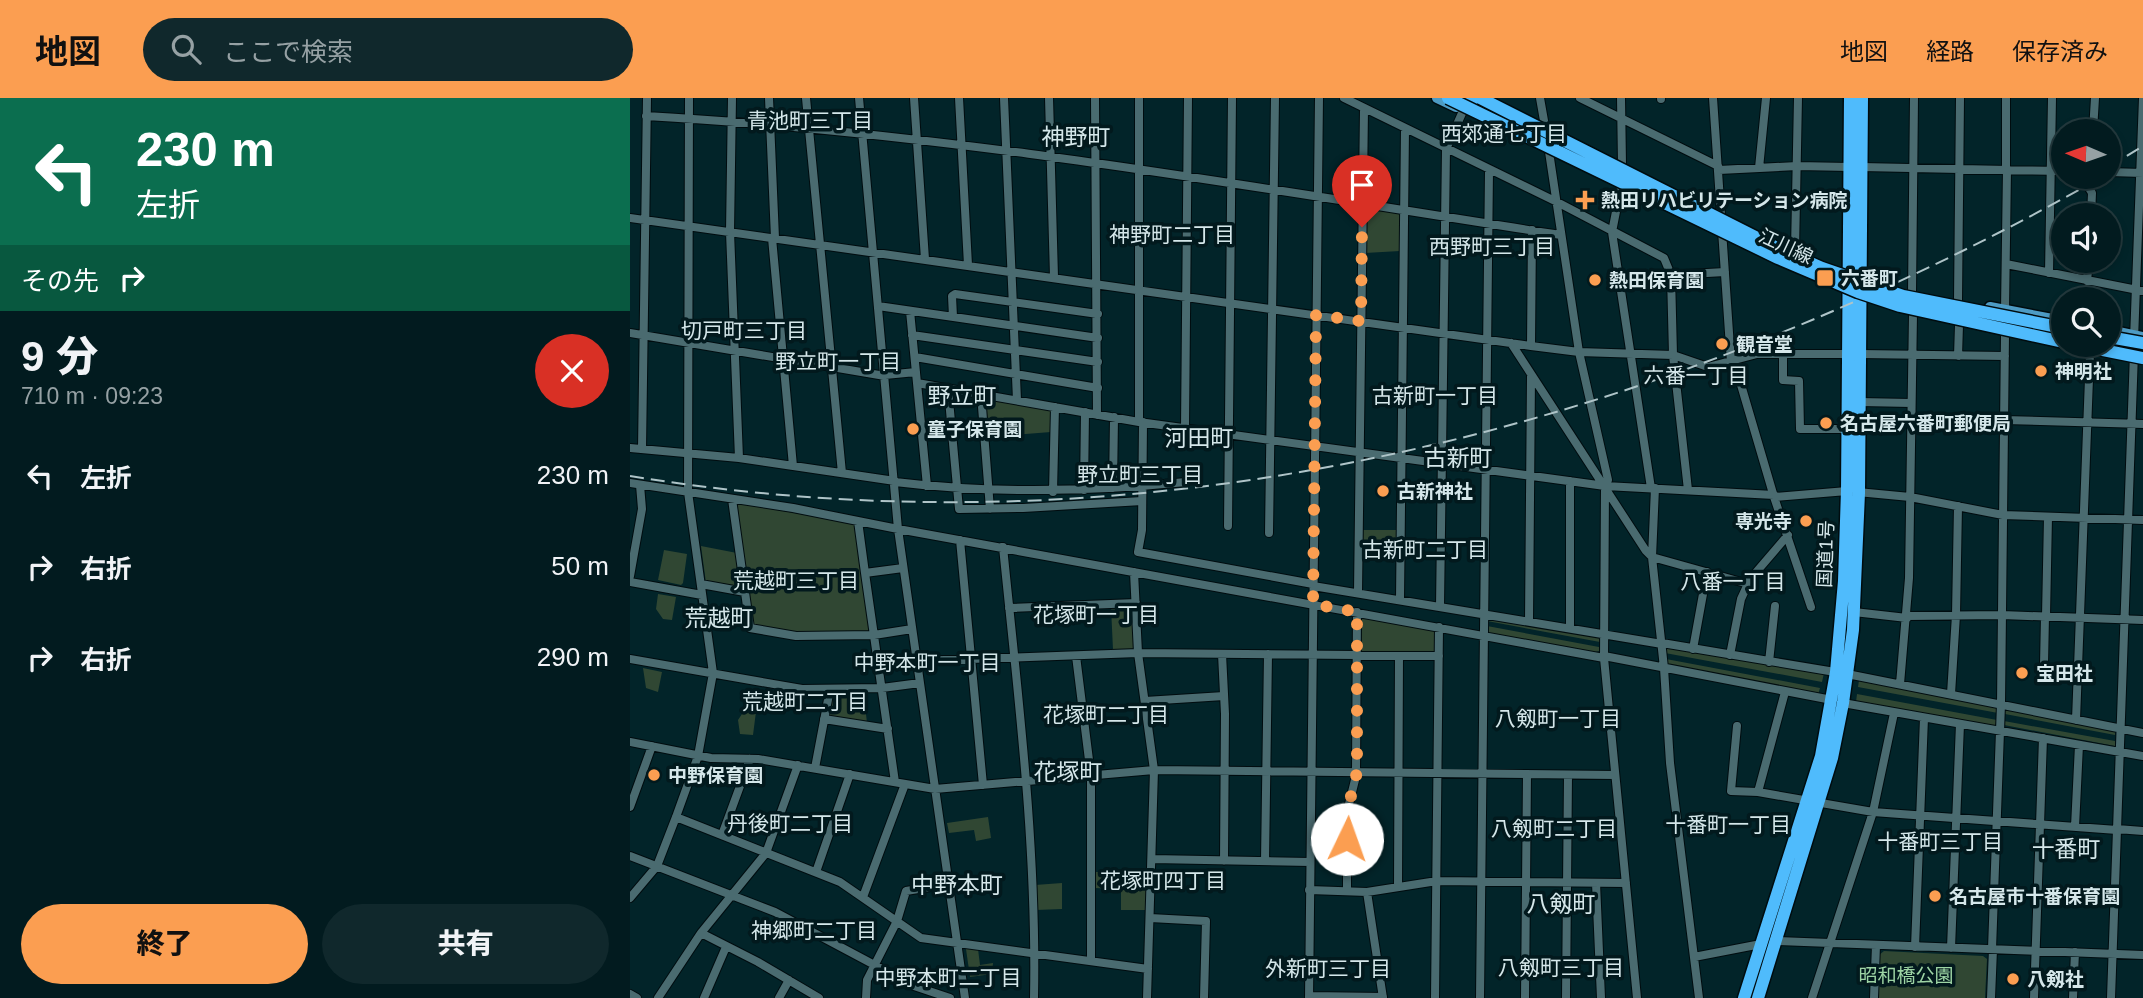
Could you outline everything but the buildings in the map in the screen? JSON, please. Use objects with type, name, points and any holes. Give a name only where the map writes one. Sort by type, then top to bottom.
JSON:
[{"type":"highway","points":[[1448,98],[1778,258],[1848,288],[1900,306],[2051,339]]},
{"type":"highway","points":[[1457,98],[1520,131],[1530,142]]},
{"type":"highway","points":[[1480,98],[1781,250],[1822,268],[1903,296],[2051,326]]},
{"type":"highway","name":"国道1号","points":[[1744,998],[1813,801],[1832,758],[1837,702],[1854,612],[1853,492],[1847,429],[1854,354],[1855,167],[1850,98]]},
{"type":"highway","name":"国道1号","points":[[1855,167],[1862,98]]},
{"type":"highway","points":[[1465,104],[1665,196],[1722,215]]},
{"type":"highway","points":[[1954,300],[2051,330]]},
{"type":"highway","points":[[2121,337],[2140,338]]},
{"type":"highway","points":[[2121,346],[2143,351]]},
{"type":"highway","name":"国道1号","points":[[1842,673],[1844,581],[1860,402],[1854,354]]},
{"type":"highway","points":[[2121,357],[2140,362]]},
{"type":"highway","name":"国道1号","points":[[1758,998],[1776,942],[1813,801]]},
{"type":"main road","name":"江川線","points":[[1437,98],[1465,104],[1549,152],[1784,265],[1854,295],[1913,314],[2051,344]]},
{"type":"main road","name":"江川線","points":[[1489,98],[1722,215],[1854,276],[1912,294],[1954,300]]},
{"type":"main road","points":[[2004,316],[2051,320]]},
{"type":"main road","points":[[2121,333],[2140,338]]},
{"type":"main road","name":"江川線","points":[[2115,357],[2140,362]]},
{"type":"street","points":[[642,449],[646,98]]},
{"type":"street","points":[[630,898],[657,866],[676,817],[698,756],[713,673],[688,492],[689,98]]},
{"type":"street","points":[[732,98],[730,232],[740,458]]},
{"type":"street","points":[[769,98],[774,238],[793,466]]},
{"type":"street","points":[[806,98],[842,473]]},
{"type":"street","points":[[859,98],[898,529],[965,998]]},
{"type":"street","points":[[914,98],[925,259]]},
{"type":"street","points":[[959,98],[968,265]]},
{"type":"street","points":[[1004,98],[1017,400]]},
{"type":"street","points":[[1049,98],[1054,277]]},
{"type":"street","points":[[1095,98],[1097,415]]},
{"type":"street","points":[[1139,98],[1142,530],[1138,552],[1358,593],[1842,673],[2143,733]]},
{"type":"street","points":[[1185,428],[1188,98]]},
{"type":"street","points":[[1228,526],[1232,98]]},
{"type":"street","points":[[1269,533],[1275,98]]},
{"type":"street","points":[[1319,98],[1308,997],[1383,997],[1367,892]]},
{"type":"street","points":[[1344,98],[1557,202],[1664,258],[1671,275],[1673,355],[1688,490]]},
{"type":"street","points":[[1540,98],[1579,352],[1608,480],[1605,486],[1604,657],[1637,998]]},
{"type":"street","points":[[1582,98],[1718,168],[1797,166],[2051,170],[2049,273]]},
{"type":"street","points":[[1621,98],[1622,164]]},
{"type":"street","points":[[1713,98],[1733,361],[1811,607]]},
{"type":"street","points":[[1759,168],[1766,98]]},
{"type":"street","points":[[1795,250],[1798,98]]},
{"type":"street","points":[[1912,294],[1914,98]]},
{"type":"street","points":[[1954,300],[1961,98]]},
{"type":"street","points":[[2004,316],[2007,98]]},
{"type":"street","points":[[2052,98],[2052,119]]},
{"type":"street","points":[[2094,119],[2095,98]]},
{"type":"street","points":[[2111,998],[2131,424],[2140,362],[2143,98]]},
{"type":"street","points":[[1440,607],[1446,149],[1465,104]]},
{"type":"street","points":[[1358,593],[1364,108]]},
{"type":"street","points":[[646,116],[732,120],[1006,152],[1561,235]]},
{"type":"street","points":[[1400,600],[1405,129]]},
{"type":"street","points":[[1480,998],[1489,170]]},
{"type":"street","points":[[2121,172],[2142,173]]},
{"type":"street","points":[[1621,186],[1612,232],[1653,488],[1652,557],[1662,644],[1670,764],[1699,998]]},
{"type":"street","points":[[630,218],[1531,346],[1579,352],[1673,355],[1707,367],[1757,354],[2005,356]]},
{"type":"street","points":[[1531,346],[1532,230]]},
{"type":"street","points":[[2006,264],[2139,291]]},
{"type":"street","points":[[1671,275],[1726,272]]},
{"type":"street","points":[[2088,273],[2088,281]]},
{"type":"street","points":[[953,317],[952,296],[955,294],[1098,314]]},
{"type":"street","points":[[878,306],[1098,338]]},
{"type":"street","points":[[910,311],[926,486]]},
{"type":"street","points":[[1900,684],[1907,617],[1913,314]]},
{"type":"street","points":[[1958,356],[1959,325]]},
{"type":"street","points":[[630,333],[885,375],[916,372]]},
{"type":"street","points":[[912,335],[1098,362]]},
{"type":"street","points":[[1991,998],[2001,704],[2005,335]]},
{"type":"street","points":[[1511,343],[1652,557],[1746,584]]},
{"type":"street","points":[[1783,354],[1783,380],[1799,381],[1800,429],[1847,429]]},
{"type":"street","points":[[915,357],[1098,388]]},
{"type":"street","points":[[2076,720],[2090,357]]},
{"type":"street","points":[[1529,621],[1531,374]]},
{"type":"street","points":[[917,383],[1141,422],[1605,486],[1774,496],[1853,492],[1910,497],[2003,515],[2143,520]]},
{"type":"street","points":[[948,389],[959,509],[1142,501]]},
{"type":"street","points":[[981,394],[990,509]]},
{"type":"street","points":[[1860,402],[1911,403]]},
{"type":"street","points":[[1053,492],[1055,407]]},
{"type":"street","points":[[1084,490],[1085,412]]},
{"type":"street","points":[[1113,488],[1114,417]]},
{"type":"street","points":[[2004,420],[2143,424]]},
{"type":"street","points":[[630,448],[740,458],[926,486],[989,490],[1053,492],[1186,482]]},
{"type":"street","points":[[1570,481],[1570,628]]},
{"type":"street","points":[[630,576],[642,509],[635,484],[793,508],[1923,718],[2143,756]]},
{"type":"street","points":[[732,499],[750,628],[796,636],[874,635],[912,629]]},
{"type":"street","points":[[1951,694],[1958,506]]},
{"type":"street","points":[[2044,665],[2048,517]]},
{"type":"street","points":[[858,522],[895,782]]},
{"type":"street","points":[[1730,655],[1746,584],[1788,535]]},
{"type":"street","points":[[960,540],[983,785]]},
{"type":"street","points":[[1003,547],[1025,781],[1035,953],[1034,998]]},
{"type":"street","points":[[865,573],[903,568]]},
{"type":"street","points":[[1134,572],[1138,653],[1154,770],[1147,998]]},
{"type":"street","points":[[1693,649],[1707,572]]},
{"type":"street","points":[[630,582],[702,595]]},
{"type":"street","points":[[701,584],[745,592]]},
{"type":"street","points":[[1009,608],[1136,603]]},
{"type":"street","points":[[1769,662],[1775,606]]},
{"type":"street","points":[[1347,891],[1347,812],[1357,771],[1357,612]]},
{"type":"street","points":[[1854,612],[1907,617],[2002,615],[2143,620]]},
{"type":"street","points":[[1434,998],[1439,627]]},
{"type":"street","points":[[916,661],[1138,653],[1439,656]]},
{"type":"street","points":[[1222,653],[1224,861]]},
{"type":"street","points":[[1265,861],[1268,654]]},
{"type":"street","points":[[1076,656],[1091,775],[1091,961]]},
{"type":"street","points":[[1398,887],[1399,656]]},
{"type":"street","points":[[630,659],[802,689],[882,688],[920,683]]},
{"type":"street","points":[[816,768],[830,689]]},
{"type":"street","points":[[1758,792],[1785,692]]},
{"type":"street","points":[[1145,701],[1224,696]]},
{"type":"street","points":[[1812,998],[1873,812],[1894,712]]},
{"type":"street","points":[[1915,947],[1923,718]]},
{"type":"street","points":[[824,719],[888,729]]},
{"type":"street","points":[[1951,948],[1960,724]]},
{"type":"street","points":[[1737,726],[1731,791],[1758,792],[1873,812],[2143,831]]},
{"type":"street","points":[[2034,998],[2043,738]]},
{"type":"street","points":[[630,742],[698,756],[798,765],[935,789],[1154,770],[1615,775]]},
{"type":"street","points":[[2075,827],[2078,745]]},
{"type":"street","points":[[630,807],[652,746]]},
{"type":"street","points":[[722,835],[750,759]]},
{"type":"street","points":[[658,998],[730,894],[766,853],[798,765]]},
{"type":"street","points":[[816,872],[850,774]]},
{"type":"street","points":[[1525,998],[1527,774]]},
{"type":"street","points":[[1566,998],[1568,775]]},
{"type":"street","points":[[863,897],[905,784]]},
{"type":"street","points":[[676,817],[840,882],[920,938],[1148,969]]},
{"type":"street","points":[[630,856],[775,912],[914,986],[950,998]]},
{"type":"street","points":[[1152,859],[1310,862]]},
{"type":"street","points":[[1309,890],[1367,892],[1437,881],[1481,880],[1626,883]]},
{"type":"street","points":[[1596,883],[1601,998]]},
{"type":"street","points":[[866,998],[867,980],[897,921],[906,891],[949,884]]},
{"type":"street","points":[[1150,918],[1206,921],[1203,998]]},
{"type":"street","points":[[701,933],[819,998]]},
{"type":"street","points":[[1776,942],[2143,955]]},
{"type":"street","points":[[1694,957],[1761,944]]},
{"type":"street","points":[[1874,998],[1876,945]]},
{"type":"street","points":[[704,998],[726,947]]},
{"type":"street","points":[[2073,998],[2075,952]]},
{"type":"street","points":[[779,998],[789,980]]},
{"type":"street","points":[[914,986],[914,998]]},
{"type":"street","points":[[630,994],[637,998]]},
{"type":"green space","points":[[1367,208],[1398,213],[1400,251],[1365,253]]},
{"type":"green space","points":[[988,398],[1052,411],[1051,432],[987,437],[984,401]]},
{"type":"green space","points":[[736,503],[854,523],[870,633],[796,634],[754,626],[751,623]]},
{"type":"green space","points":[[1362,530],[1398,530],[1397,556],[1362,555]]},
{"type":"green space","points":[[701,546],[737,553],[742,586],[738,589],[706,583]]},
{"type":"green space","points":[[664,550],[687,554],[681,585],[658,580]]},
{"type":"green space","points":[[658,594],[676,597],[672,620],[663,619],[656,609]]},
{"type":"green space","points":[[1130,606],[1134,647],[1132,650],[1113,650],[1111,607]]},
{"type":"green space","points":[[1362,616],[1433,627],[1436,631],[1435,651],[1361,653]]},
{"type":"green space","points":[[1489,617],[1599,635],[1600,642],[1487,621]]},
{"type":"green space","points":[[1487,626],[1599,647],[1599,651],[1592,653],[1488,633]]},
{"type":"green space","points":[[1666,646],[1824,673],[1822,682],[1665,653]]},
{"type":"green space","points":[[1666,659],[1820,688],[1818,695],[1668,666]]},
{"type":"green space","points":[[643,668],[662,672],[658,692],[646,688]]},
{"type":"green space","points":[[1859,680],[1997,708],[1998,713],[1858,687]]},
{"type":"green space","points":[[1857,694],[1997,720],[1995,726],[1856,702]]},
{"type":"green space","points":[[864,696],[867,723],[830,717],[827,714],[830,698]]},
{"type":"green space","points":[[745,701],[757,704],[753,735],[740,734],[738,720]]},
{"type":"green space","points":[[2005,709],[2115,731],[2115,735],[2005,714]]},
{"type":"green space","points":[[2004,721],[2115,741],[2115,746],[2004,725]]},
{"type":"green space","points":[[988,817],[991,838],[976,841],[974,830],[949,833],[947,823]]},
{"type":"green space","points":[[1094,872],[1121,872],[1121,880],[1147,881],[1146,910],[1121,910],[1121,889],[1094,888]]},
{"type":"green space","points":[[1062,883],[1062,909],[1036,910],[1035,885]]},
{"type":"green space","points":[[968,948],[978,949],[980,965],[993,963],[992,974],[970,977]]},
{"type":"green space","name":"昭和橋公園","points":[[1884,951],[1983,956],[1987,959],[1985,998],[1877,998],[1879,955]]},
{"type":"railway","points":[[2121,160],[2143,146]]},
{"type":"railway","points":[[630,476],[824,498],[1015,501],[1204,486],[1391,454],[1574,407],[1754,344],[1930,267],[2079,189]]},
{"type":"place","name":"熱田リハビリテーション病院","points":[[1585,200]]},
{"type":"place","name":"六番町","points":[[1825,278]]},
{"type":"place","name":"熱田保育園","points":[[1595,280]]},
{"type":"place","name":"観音堂","points":[[1722,344]]},
{"type":"place","name":"神明社","points":[[2041,371]]},
{"type":"place","name":"名古屋六番町郵便局","points":[[1826,423]]},
{"type":"place","name":"童子保育園","points":[[913,429]]},
{"type":"place","name":"古新神社","points":[[1383,491]]},
{"type":"place","name":"専光寺","points":[[1806,521]]},
{"type":"place","name":"宝田社","points":[[2022,673]]},
{"type":"place","name":"中野保育園","points":[[654,775]]},
{"type":"place","name":"名古屋市十番保育園","points":[[1935,896]]},
{"type":"place","name":"八剱社","points":[[2013,979]]},
{"type":"district","name":"青池町三丁目","points":[[810,121]]},
{"type":"district","name":"西郊通七丁目","points":[[1504,134]]},
{"type":"district","name":"神野町","points":[[1076,137]]},
{"type":"district","name":"神野町二丁目","points":[[1172,235]]},
{"type":"district","name":"西野町三丁目","points":[[1492,247]]},
{"type":"district","name":"切戸町三丁目","points":[[744,331]]},
{"type":"district","name":"野立町一丁目","points":[[838,362]]},
{"type":"district","name":"六番一丁目","points":[[1696,376]]},
{"type":"district","name":"野立町","points":[[962,396]]},
{"type":"district","name":"古新町一丁目","points":[[1435,396]]},
{"type":"district","name":"河田町","points":[[1199,438]]},
{"type":"district","name":"古新町","points":[[1458,458]]},
{"type":"district","name":"野立町三丁目","points":[[1140,475]]},
{"type":"district","name":"古新町二丁目","points":[[1425,550]]},
{"type":"district","name":"荒越町三丁目","points":[[796,581]]},
{"type":"district","name":"八番一丁目","points":[[1733,582]]},
{"type":"district","name":"花塚町一丁目","points":[[1096,615]]},
{"type":"district","name":"荒越町","points":[[719,618]]},
{"type":"district","name":"中野本町一丁目","points":[[927,663]]},
{"type":"district","name":"荒越町二丁目","points":[[805,702]]},
{"type":"district","name":"花塚町二丁目","points":[[1106,715]]},
{"type":"district","name":"八剱町一丁目","points":[[1558,719]]},
{"type":"district","name":"花塚町","points":[[1068,772]]},
{"type":"district","name":"丹後町二丁目","points":[[790,824]]},
{"type":"district","name":"十番町一丁目","points":[[1728,825]]},
{"type":"district","name":"八剱町二丁目","points":[[1554,829]]},
{"type":"district","name":"十番町三丁目","points":[[1940,842]]},
{"type":"district","name":"十番町","points":[[2066,849]]},
{"type":"district","name":"花塚町四丁目","points":[[1163,881]]},
{"type":"district","name":"中野本町","points":[[957,885]]},
{"type":"district","name":"八剱町","points":[[1561,904]]},
{"type":"district","name":"神郷町二丁目","points":[[814,931]]},
{"type":"district","name":"八剱町三丁目","points":[[1561,968]]},
{"type":"district","name":"外新町三丁目","points":[[1328,969]]},
{"type":"district","name":"中野本町二丁目","points":[[948,978]]},
{"type":"route","points":[[1347,839],[1347,812],[1357,772],[1357,612],[1313,604],[1316,315],[1361,321],[1362,227]]}]
